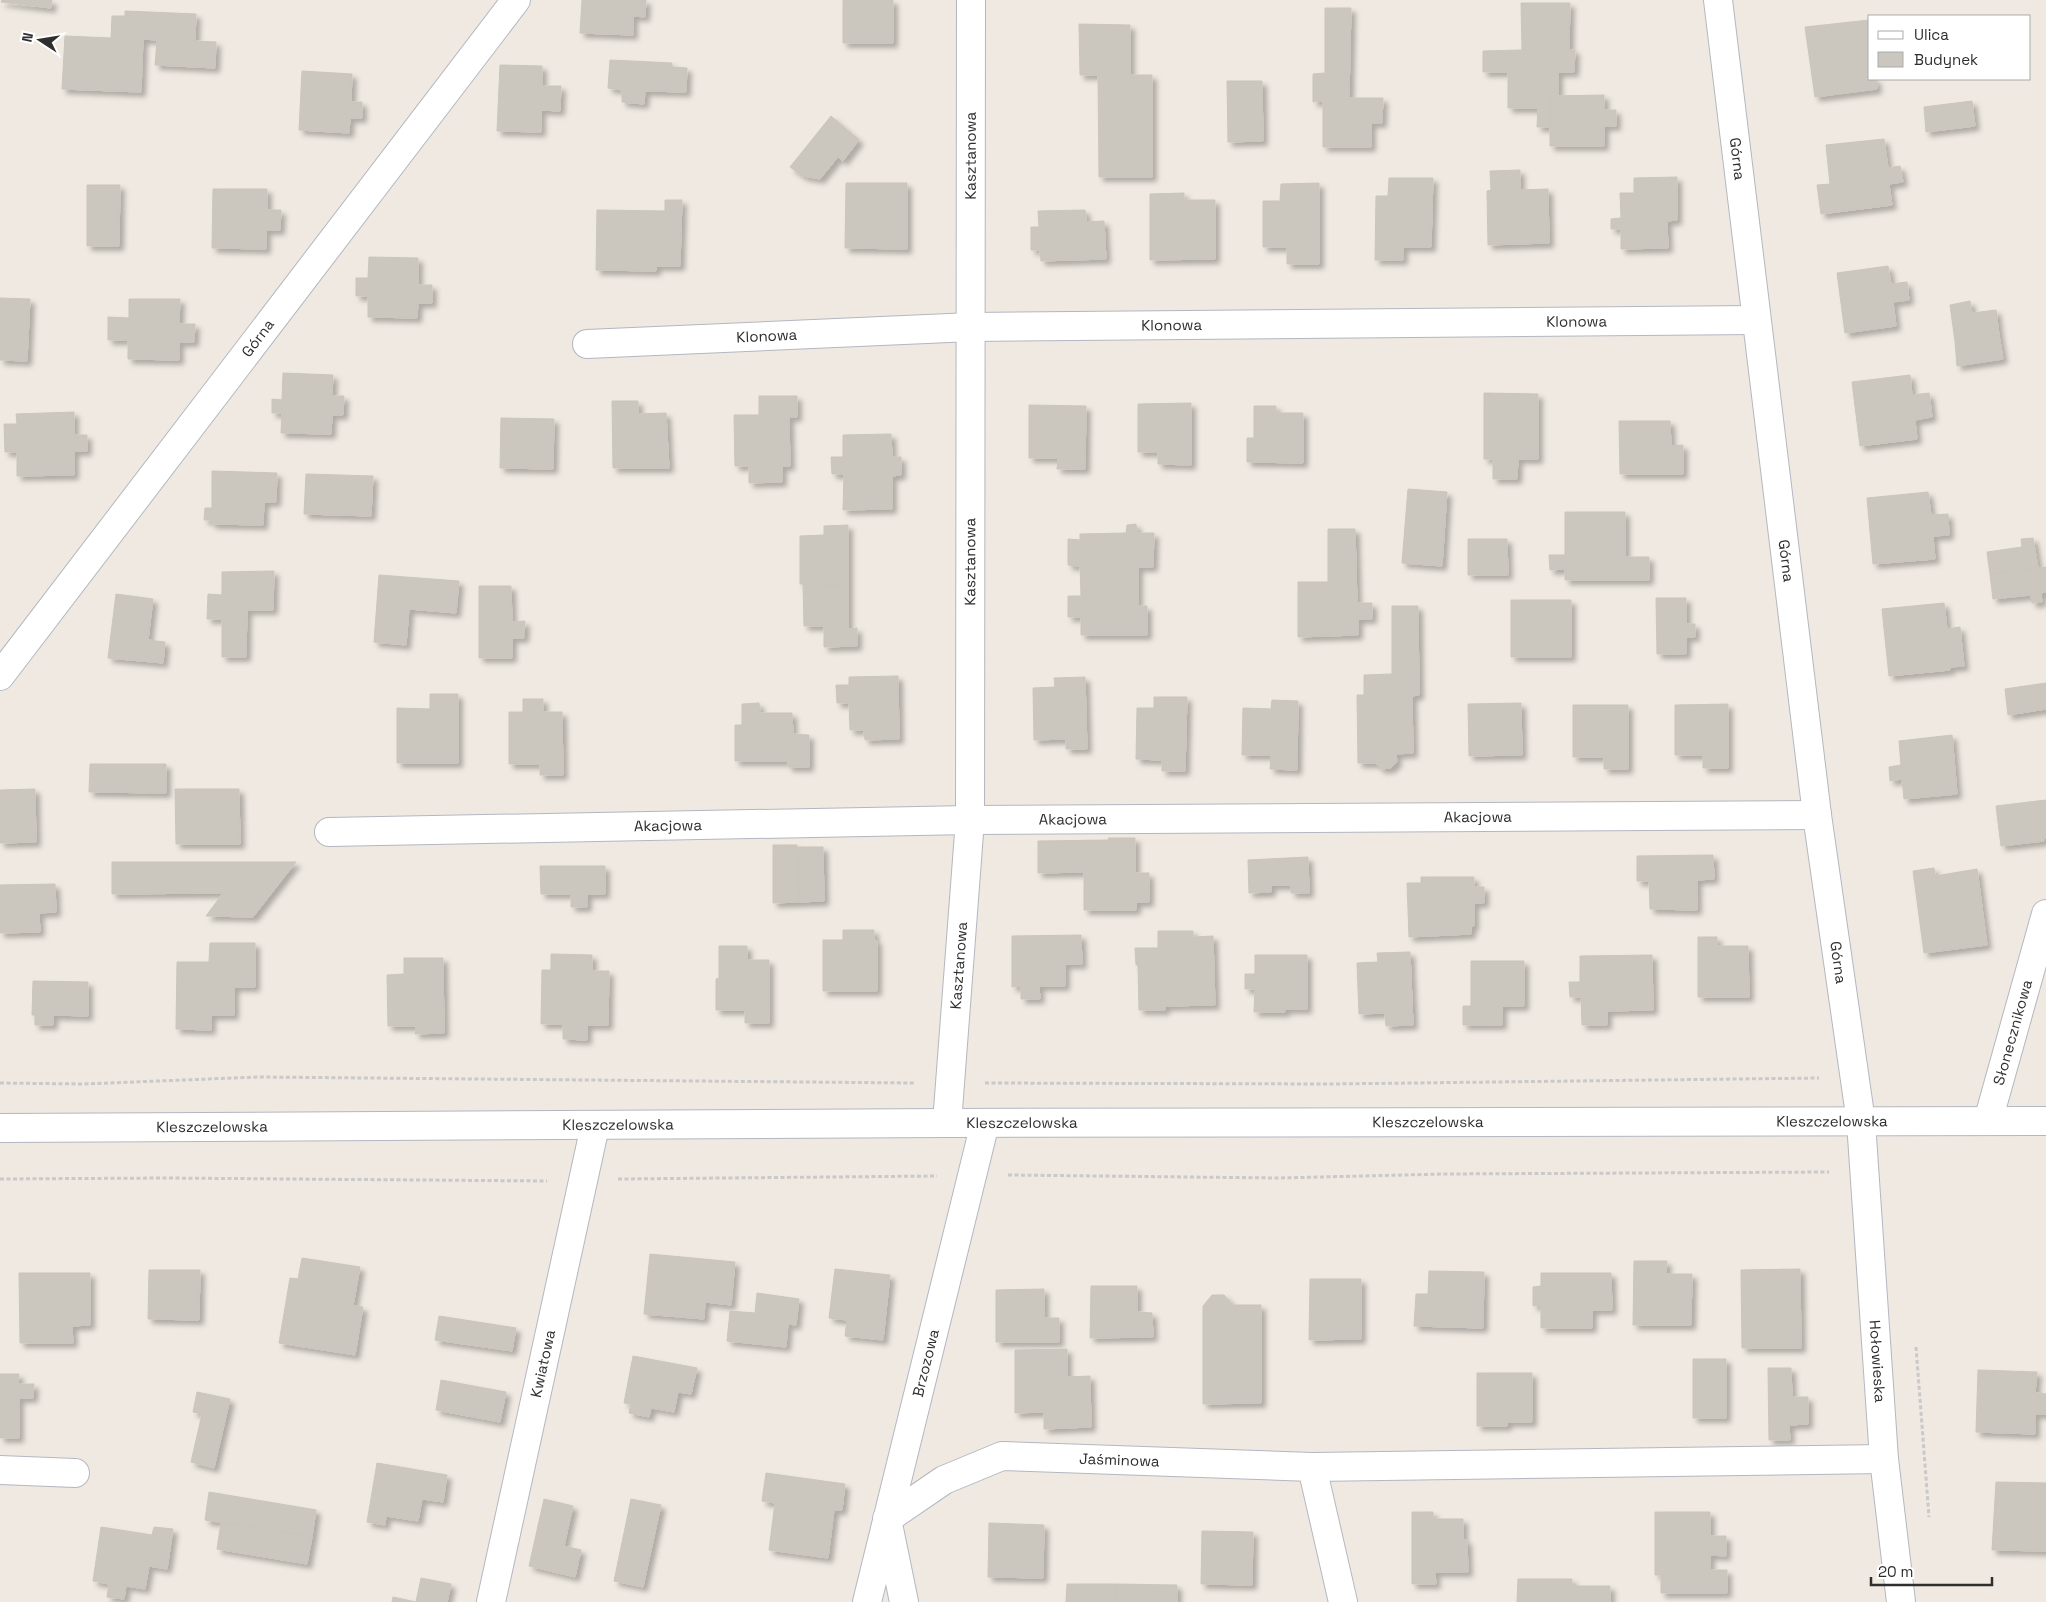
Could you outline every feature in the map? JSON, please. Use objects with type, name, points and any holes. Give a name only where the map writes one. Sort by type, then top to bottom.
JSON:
[{"type":"street","name":"Górna","points":[[0,676],[516,0]]},
{"type":"street","name":"Kasztanowa","points":[[947,1122],[970,820],[971,0]]},
{"type":"street","name":"Górna","points":[[1718,0],[1817,814],[1861,1122]]},
{"type":"street","name":"Klonowa","points":[[587,344],[972,328],[1756,320]]},
{"type":"street","name":"Akacjowa","points":[[329,832],[970,820],[1817,814]]},
{"type":"street","name":"Słonecznikowa","points":[[1988,1121],[2046,914]]},
{"type":"street","name":"Kleszczelowska","points":[[0,1128],[594,1126],[947,1122],[2046,1121]]},
{"type":"street","name":"Hołowieska","points":[[1861,1122],[1884,1459],[1900,1602]]},
{"type":"street","name":"Brzozowa","points":[[867,1602],[985,1123]]},
{"type":"street","name":"Kwiatowa","points":[[490,1602],[594,1126]]},
{"type":"street","name":"Jaśminowa","points":[[888,1519],[944,1480],[1002,1456],[1312,1467],[1884,1459]]},
{"type":"street","points":[[1312,1467],[1343,1602]]},
{"type":"street","points":[[0,1470],[75,1473]]},
{"type":"street","points":[[888,1519],[904,1602]]},
{"type":"path","points":[[0,1179],[582,1180],[1038,1174],[1279,1178],[1445,1174],[1865,1172]]},
{"type":"path","points":[[1916,1347],[1929,1520]]},
{"type":"building","points":[[2,0],[52,0],[51,8],[1,2]]},
{"type":"building","points":[[582,0],[646,0],[645,17],[633,16],[633,35],[580,33]]},
{"type":"building","points":[[843,0],[893,0],[893,43],[843,43]]},
{"type":"building","points":[[1521,3],[1570,3],[1569,50],[1522,50]]},
{"type":"building","points":[[1325,8],[1351,8],[1349,98],[1383,98],[1382,123],[1371,123],[1371,147],[1323,147],[1323,101],[1313,102],[1313,74],[1325,73]]},
{"type":"building","points":[[125,11],[196,14],[195,41],[216,42],[215,68],[155,65],[157,40],[143,39],[141,92],[62,89],[65,36],[111,38],[112,16],[125,16]]},
{"type":"building","points":[[1868,20],[1868,80],[1876,80],[1877,89],[1815,97],[1805,27]]},
{"type":"building","points":[[1079,24],[1130,25],[1130,75],[1152,75],[1152,177],[1099,177],[1098,75],[1080,75]]},
{"type":"building","points":[[1575,50],[1574,72],[1483,72],[1483,51]]},
{"type":"building","points":[[610,60],[672,63],[672,67],[687,68],[686,92],[645,91],[644,104],[622,102],[622,90],[608,88]]},
{"type":"building","points":[[500,65],[542,66],[542,86],[561,86],[560,111],[541,110],[541,132],[497,131]]},
{"type":"building","points":[[302,71],[352,74],[351,102],[362,102],[362,118],[350,118],[349,133],[299,130]]},
{"type":"building","points":[[1508,72],[1558,72],[1558,96],[1550,96],[1550,127],[1537,127],[1538,108],[1508,108]]},
{"type":"building","points":[[1227,81],[1262,81],[1263,141],[1228,142]]},
{"type":"building","points":[[1604,95],[1604,110],[1616,110],[1616,126],[1604,126],[1604,146],[1550,146],[1550,96]]},
{"type":"building","points":[[1972,101],[1975,126],[1926,132],[1924,107]]},
{"type":"building","points":[[831,116],[859,140],[843,161],[838,157],[820,179],[803,176],[790,167]]},
{"type":"building","points":[[1884,139],[1888,168],[1900,166],[1903,182],[1889,184],[1892,205],[1821,214],[1817,185],[1830,184],[1826,145]]},
{"type":"building","points":[[1520,170],[1520,190],[1548,189],[1549,243],[1488,245],[1487,191],[1491,190],[1490,171]]},
{"type":"building","points":[[1677,177],[1677,220],[1667,221],[1668,248],[1621,249],[1621,229],[1611,229],[1611,219],[1621,218],[1620,193],[1634,193],[1634,178]]},
{"type":"building","points":[[1389,178],[1433,178],[1431,247],[1403,247],[1403,260],[1375,260],[1376,196],[1388,196]]},
{"type":"building","points":[[846,183],[907,183],[907,249],[845,248]]},
{"type":"building","points":[[1319,183],[1319,264],[1287,264],[1287,247],[1263,247],[1263,201],[1280,201],[1281,184]]},
{"type":"building","points":[[87,185],[120,185],[119,246],[87,246]]},
{"type":"building","points":[[213,189],[267,189],[267,210],[281,210],[280,230],[266,230],[266,249],[212,248]]},
{"type":"building","points":[[1184,193],[1184,200],[1215,200],[1215,259],[1150,260],[1150,194]]},
{"type":"building","points":[[665,200],[682,200],[680,266],[656,266],[656,271],[596,270],[597,210],[665,211]]},
{"type":"building","points":[[1085,210],[1086,222],[1104,221],[1106,259],[1041,261],[1040,250],[1031,250],[1031,227],[1039,227],[1038,211]]},
{"type":"building","points":[[369,257],[418,258],[418,285],[432,285],[432,303],[418,303],[417,318],[368,317],[368,296],[356,296],[356,278],[368,278]]},
{"type":"building","points":[[1888,266],[1891,284],[1907,282],[1909,300],[1893,302],[1896,326],[1845,333],[1837,273]]},
{"type":"building","points":[[0,298],[30,299],[27,361],[0,360]]},
{"type":"building","points":[[129,299],[180,299],[179,324],[195,324],[194,342],[179,342],[179,360],[128,359],[128,340],[108,340],[108,317],[129,318]]},
{"type":"building","points":[[1970,301],[1972,313],[1996,310],[1999,335],[1955,341],[1950,305]]},
{"type":"building","points":[[1999,335],[2003,359],[1957,366],[1955,341]]},
{"type":"building","points":[[283,373],[333,375],[332,396],[344,396],[343,415],[332,415],[331,434],[281,433],[282,413],[272,413],[272,399],[282,400]]},
{"type":"building","points":[[1910,375],[1912,395],[1929,393],[1932,417],[1915,420],[1917,439],[1860,446],[1852,382]]},
{"type":"building","points":[[1484,393],[1538,394],[1538,459],[1518,459],[1517,479],[1493,479],[1493,459],[1484,459]]},
{"type":"building","points":[[759,396],[797,396],[797,417],[789,417],[790,466],[782,466],[782,482],[749,483],[749,466],[735,466],[734,415],[759,415]]},
{"type":"building","points":[[612,401],[638,401],[638,414],[666,413],[669,468],[613,468]]},
{"type":"building","points":[[1191,403],[1191,465],[1158,464],[1158,452],[1138,452],[1138,404]]},
{"type":"building","points":[[1029,405],[1086,406],[1085,469],[1057,469],[1058,458],[1029,458]]},
{"type":"building","points":[[1254,406],[1276,406],[1276,413],[1303,413],[1303,463],[1247,462],[1247,438],[1254,438]]},
{"type":"building","points":[[74,412],[74,435],[87,435],[87,451],[74,451],[74,475],[17,476],[17,452],[5,452],[4,424],[17,424],[16,414]]},
{"type":"building","points":[[501,418],[554,419],[553,469],[500,468]]},
{"type":"building","points":[[1619,421],[1670,421],[1671,446],[1683,445],[1683,474],[1620,474]]},
{"type":"building","points":[[891,434],[892,457],[901,457],[901,475],[892,476],[892,509],[843,510],[844,474],[832,474],[831,457],[843,457],[843,435]]},
{"type":"building","points":[[212,471],[277,473],[276,502],[264,502],[263,525],[212,524],[211,520],[204,520],[205,508],[212,508]]},
{"type":"building","points":[[306,474],[373,476],[371,516],[304,514]]},
{"type":"building","points":[[1408,489],[1447,492],[1442,566],[1402,563]]},
{"type":"building","points":[[1928,492],[1931,515],[1948,514],[1949,535],[1933,536],[1935,559],[1873,564],[1867,498]]},
{"type":"building","points":[[1565,512],[1625,512],[1625,557],[1649,557],[1649,580],[1565,580],[1565,569],[1550,570],[1549,555],[1565,555]]},
{"type":"building","points":[[1136,524],[1137,533],[1154,533],[1153,567],[1138,567],[1138,606],[1147,606],[1147,635],[1081,635],[1081,617],[1068,617],[1068,596],[1081,596],[1080,566],[1068,565],[1068,539],[1080,540],[1080,534],[1126,533],[1127,525]]},
{"type":"building","points":[[848,525],[848,585],[800,584],[800,536],[824,535],[824,526]]},
{"type":"building","points":[[1328,529],[1355,529],[1357,603],[1372,603],[1372,619],[1358,619],[1358,635],[1298,637],[1298,582],[1328,582]]},
{"type":"building","points":[[2033,538],[2038,568],[1990,574],[1987,552],[2022,547],[2021,539]]},
{"type":"building","points":[[1468,539],[1507,539],[1508,575],[1468,575]]},
{"type":"building","points":[[2046,567],[2046,592],[2041,593],[2042,602],[2032,603],[2031,595],[1993,599],[1990,574]]},
{"type":"building","points":[[274,571],[273,610],[247,610],[246,657],[222,657],[222,619],[207,619],[208,594],[222,595],[222,572]]},
{"type":"building","points":[[379,575],[459,581],[456,613],[409,609],[406,645],[374,642]]},
{"type":"building","points":[[803,584],[848,585],[848,629],[857,628],[857,646],[824,647],[824,626],[804,626]]},
{"type":"building","points":[[479,586],[511,586],[512,622],[525,621],[524,638],[512,638],[512,658],[479,658]]},
{"type":"building","points":[[116,594],[153,599],[148,640],[165,642],[163,663],[108,658]]},
{"type":"building","points":[[1656,598],[1686,598],[1686,624],[1695,624],[1695,637],[1686,637],[1686,654],[1657,654]]},
{"type":"building","points":[[1511,600],[1571,600],[1571,657],[1511,657]]},
{"type":"building","points":[[1944,603],[1947,629],[1960,627],[1964,666],[1950,667],[1950,670],[1889,676],[1882,609]]},
{"type":"building","points":[[1392,606],[1418,606],[1419,695],[1412,696],[1413,753],[1396,754],[1397,762],[1391,768],[1381,769],[1375,763],[1358,763],[1357,695],[1364,695],[1364,675],[1392,674]]},
{"type":"building","points":[[898,676],[899,739],[865,740],[864,730],[850,730],[849,703],[837,703],[836,685],[849,685],[849,677]]},
{"type":"building","points":[[1085,677],[1087,749],[1066,749],[1066,739],[1034,740],[1033,688],[1055,687],[1054,678]]},
{"type":"building","points":[[2046,683],[2046,709],[2008,715],[2005,689]]},
{"type":"building","points":[[430,694],[458,694],[458,763],[397,763],[397,708],[430,709]]},
{"type":"building","points":[[1154,697],[1187,697],[1185,771],[1162,771],[1162,760],[1136,759],[1137,708],[1154,708]]},
{"type":"building","points":[[523,699],[543,699],[543,712],[562,712],[563,775],[540,775],[540,764],[509,764],[509,712],[523,712]]},
{"type":"building","points":[[1272,700],[1298,701],[1297,770],[1270,769],[1271,755],[1242,755],[1243,708],[1271,709]]},
{"type":"building","points":[[759,703],[760,713],[792,713],[793,734],[809,735],[809,767],[788,767],[788,761],[735,761],[735,725],[742,725],[742,704]]},
{"type":"building","points":[[1521,703],[1522,755],[1469,756],[1468,704]]},
{"type":"building","points":[[1728,704],[1728,768],[1703,768],[1703,755],[1675,755],[1675,705]]},
{"type":"building","points":[[1573,705],[1628,705],[1628,769],[1604,769],[1604,757],[1573,757]]},
{"type":"building","points":[[1952,735],[1957,794],[1904,799],[1902,779],[1890,781],[1889,767],[1901,765],[1899,741]]},
{"type":"building","points":[[90,764],[166,764],[166,793],[89,792]]},
{"type":"building","points":[[35,789],[36,842],[0,843],[0,790]]},
{"type":"building","points":[[175,789],[239,789],[240,844],[176,844]]},
{"type":"building","points":[[2046,800],[2046,834],[2044,841],[2001,846],[1996,806]]},
{"type":"building","points":[[1108,838],[1135,838],[1135,873],[1149,873],[1149,902],[1136,902],[1136,910],[1084,910],[1084,872],[1038,873],[1038,841],[1109,840]]},
{"type":"building","points":[[773,845],[797,845],[799,902],[773,903]]},
{"type":"building","points":[[798,847],[823,847],[824,901],[799,902]]},
{"type":"building","points":[[1713,855],[1714,879],[1697,880],[1697,910],[1650,909],[1649,881],[1637,881],[1637,856]]},
{"type":"building","points":[[1308,857],[1309,893],[1291,893],[1291,885],[1271,885],[1271,892],[1249,893],[1248,860]]},
{"type":"building","points":[[112,862],[296,862],[253,917],[206,916],[223,893],[112,894]]},
{"type":"building","points":[[540,866],[605,866],[605,894],[587,894],[587,907],[571,907],[571,894],[541,894]]},
{"type":"building","points":[[1934,868],[1935,876],[1977,869],[1987,945],[1924,953],[1913,871]]},
{"type":"building","points":[[1421,877],[1474,877],[1474,887],[1484,887],[1484,903],[1474,903],[1474,926],[1471,927],[1471,934],[1409,937],[1407,883],[1421,883]]},
{"type":"building","points":[[55,884],[56,912],[39,913],[40,932],[0,933],[0,885]]},
{"type":"building","points":[[843,930],[874,930],[874,939],[877,941],[877,991],[823,991],[823,940],[843,940]]},
{"type":"building","points":[[1158,931],[1193,931],[1193,937],[1213,936],[1215,1005],[1165,1006],[1165,1010],[1139,1010],[1138,965],[1136,965],[1135,948],[1158,948]]},
{"type":"building","points":[[1081,935],[1082,964],[1065,964],[1065,986],[1039,986],[1040,999],[1021,999],[1021,986],[1012,987],[1012,936]]},
{"type":"building","points":[[1698,937],[1717,937],[1717,946],[1748,946],[1749,997],[1698,997]]},
{"type":"building","points":[[210,943],[255,943],[255,987],[234,987],[234,1015],[211,1015],[211,1030],[176,1029],[177,962],[209,962]]},
{"type":"building","points":[[719,946],[747,946],[747,960],[769,960],[769,1023],[745,1023],[745,1010],[716,1010]]},
{"type":"building","points":[[1410,952],[1413,1025],[1386,1026],[1385,1013],[1359,1014],[1357,963],[1378,962],[1377,953]]},
{"type":"building","points":[[551,954],[592,955],[592,971],[609,971],[608,1025],[587,1025],[587,1040],[563,1039],[563,1024],[541,1024],[542,970],[551,970]]},
{"type":"building","points":[[1255,955],[1307,955],[1307,1009],[1285,1009],[1285,1012],[1254,1012],[1255,989],[1245,989],[1245,974],[1255,974]]},
{"type":"building","points":[[1652,955],[1653,1010],[1607,1011],[1607,1025],[1582,1025],[1581,997],[1570,997],[1569,982],[1580,982],[1580,956]]},
{"type":"building","points":[[404,958],[443,958],[444,1033],[415,1034],[416,1026],[388,1026],[387,975],[404,974]]},
{"type":"building","points":[[1471,961],[1524,961],[1524,1006],[1502,1006],[1502,1025],[1463,1025],[1463,1006],[1471,1006]]},
{"type":"building","points":[[33,981],[88,982],[88,1016],[53,1015],[53,1025],[35,1025],[35,1015],[32,1015]]},
{"type":"building","points":[[650,1254],[735,1262],[731,1305],[705,1302],[704,1319],[644,1314]]},
{"type":"building","points":[[302,1258],[360,1267],[353,1306],[363,1307],[355,1355],[279,1343],[290,1278],[298,1279]]},
{"type":"building","points":[[1634,1261],[1667,1261],[1666,1274],[1692,1274],[1691,1325],[1633,1325]]},
{"type":"building","points":[[835,1269],[890,1275],[883,1340],[845,1336],[847,1320],[829,1318]]},
{"type":"building","points":[[1800,1269],[1801,1348],[1742,1348],[1741,1270]]},
{"type":"building","points":[[149,1270],[200,1270],[199,1320],[148,1319]]},
{"type":"building","points":[[1429,1271],[1484,1272],[1483,1328],[1414,1326],[1416,1294],[1428,1294]]},
{"type":"building","points":[[19,1273],[90,1273],[90,1325],[72,1326],[73,1343],[20,1343]]},
{"type":"building","points":[[1541,1273],[1611,1273],[1612,1310],[1592,1310],[1592,1328],[1541,1328],[1541,1305],[1533,1306],[1533,1287],[1541,1286]]},
{"type":"building","points":[[1310,1279],[1361,1279],[1361,1339],[1309,1340]]},
{"type":"building","points":[[1091,1286],[1137,1286],[1137,1312],[1152,1313],[1153,1337],[1090,1338]]},
{"type":"building","points":[[1044,1289],[1044,1318],[1059,1318],[1059,1342],[996,1342],[996,1290]]},
{"type":"building","points":[[757,1293],[799,1299],[796,1325],[788,1324],[786,1347],[727,1341],[730,1311],[755,1313]]},
{"type":"building","points":[[1212,1295],[1224,1295],[1233,1305],[1261,1305],[1261,1403],[1203,1404],[1203,1306]]},
{"type":"building","points":[[439,1316],[516,1328],[512,1351],[435,1340]]},
{"type":"building","points":[[1067,1349],[1067,1377],[1090,1376],[1091,1427],[1044,1429],[1044,1412],[1015,1413],[1015,1350]]},
{"type":"building","points":[[633,1356],[697,1368],[691,1394],[678,1392],[674,1412],[651,1408],[649,1417],[629,1413],[631,1404],[624,1403]]},
{"type":"building","points":[[1693,1359],[1726,1359],[1726,1418],[1693,1418]]},
{"type":"building","points":[[1768,1368],[1791,1368],[1792,1397],[1808,1397],[1808,1424],[1789,1425],[1790,1440],[1769,1440]]},
{"type":"building","points":[[1978,1370],[2037,1372],[2035,1393],[2046,1394],[2046,1414],[2035,1414],[2035,1434],[1976,1432]]},
{"type":"building","points":[[1477,1373],[1532,1373],[1532,1422],[1507,1422],[1507,1426],[1477,1426]]},
{"type":"building","points":[[0,1374],[19,1374],[18,1384],[34,1384],[33,1398],[19,1398],[19,1438],[0,1438]]},
{"type":"building","points":[[441,1380],[506,1392],[500,1422],[436,1410]]},
{"type":"building","points":[[197,1392],[230,1399],[214,1468],[191,1462],[202,1414],[193,1412]]},
{"type":"building","points":[[377,1463],[447,1475],[443,1502],[422,1499],[418,1521],[386,1516],[385,1525],[367,1522]]},
{"type":"building","points":[[766,1473],[845,1484],[842,1510],[834,1510],[828,1558],[769,1550],[775,1503],[762,1501]]},
{"type":"building","points":[[1996,1482],[2046,1483],[2046,1551],[1992,1550]]},
{"type":"building","points":[[209,1492],[316,1510],[312,1537],[205,1520]]},
{"type":"building","points":[[544,1499],[573,1506],[564,1546],[581,1550],[575,1577],[529,1566]]},
{"type":"building","points":[[631,1499],[661,1505],[643,1587],[614,1581]]},
{"type":"building","points":[[1412,1512],[1433,1512],[1433,1519],[1463,1519],[1463,1540],[1467,1540],[1468,1572],[1435,1572],[1436,1584],[1412,1584]]},
{"type":"building","points":[[1655,1512],[1710,1512],[1710,1536],[1726,1536],[1726,1556],[1710,1555],[1710,1570],[1727,1570],[1727,1593],[1661,1593],[1661,1575],[1655,1575]]},
{"type":"building","points":[[221,1522],[312,1537],[307,1564],[217,1549]]},
{"type":"building","points":[[989,1523],[1044,1525],[1043,1578],[988,1577]]},
{"type":"building","points":[[101,1527],[152,1535],[154,1527],[173,1529],[167,1569],[149,1566],[145,1589],[126,1586],[124,1599],[107,1597],[109,1584],[93,1581]]},
{"type":"building","points":[[1202,1531],[1253,1532],[1252,1585],[1201,1584]]},
{"type":"building","points":[[421,1578],[451,1584],[447,1602],[416,1602]]},
{"type":"building","points":[[1518,1579],[1572,1579],[1572,1586],[1610,1586],[1610,1602],[1517,1602]]},
{"type":"building","points":[[1067,1584],[1116,1584],[1116,1602],[1066,1602]]},
{"type":"building","points":[[1116,1584],[1177,1585],[1177,1602],[1116,1602]]},
{"type":"building","points":[[393,1597],[416,1602],[392,1602]]}]
